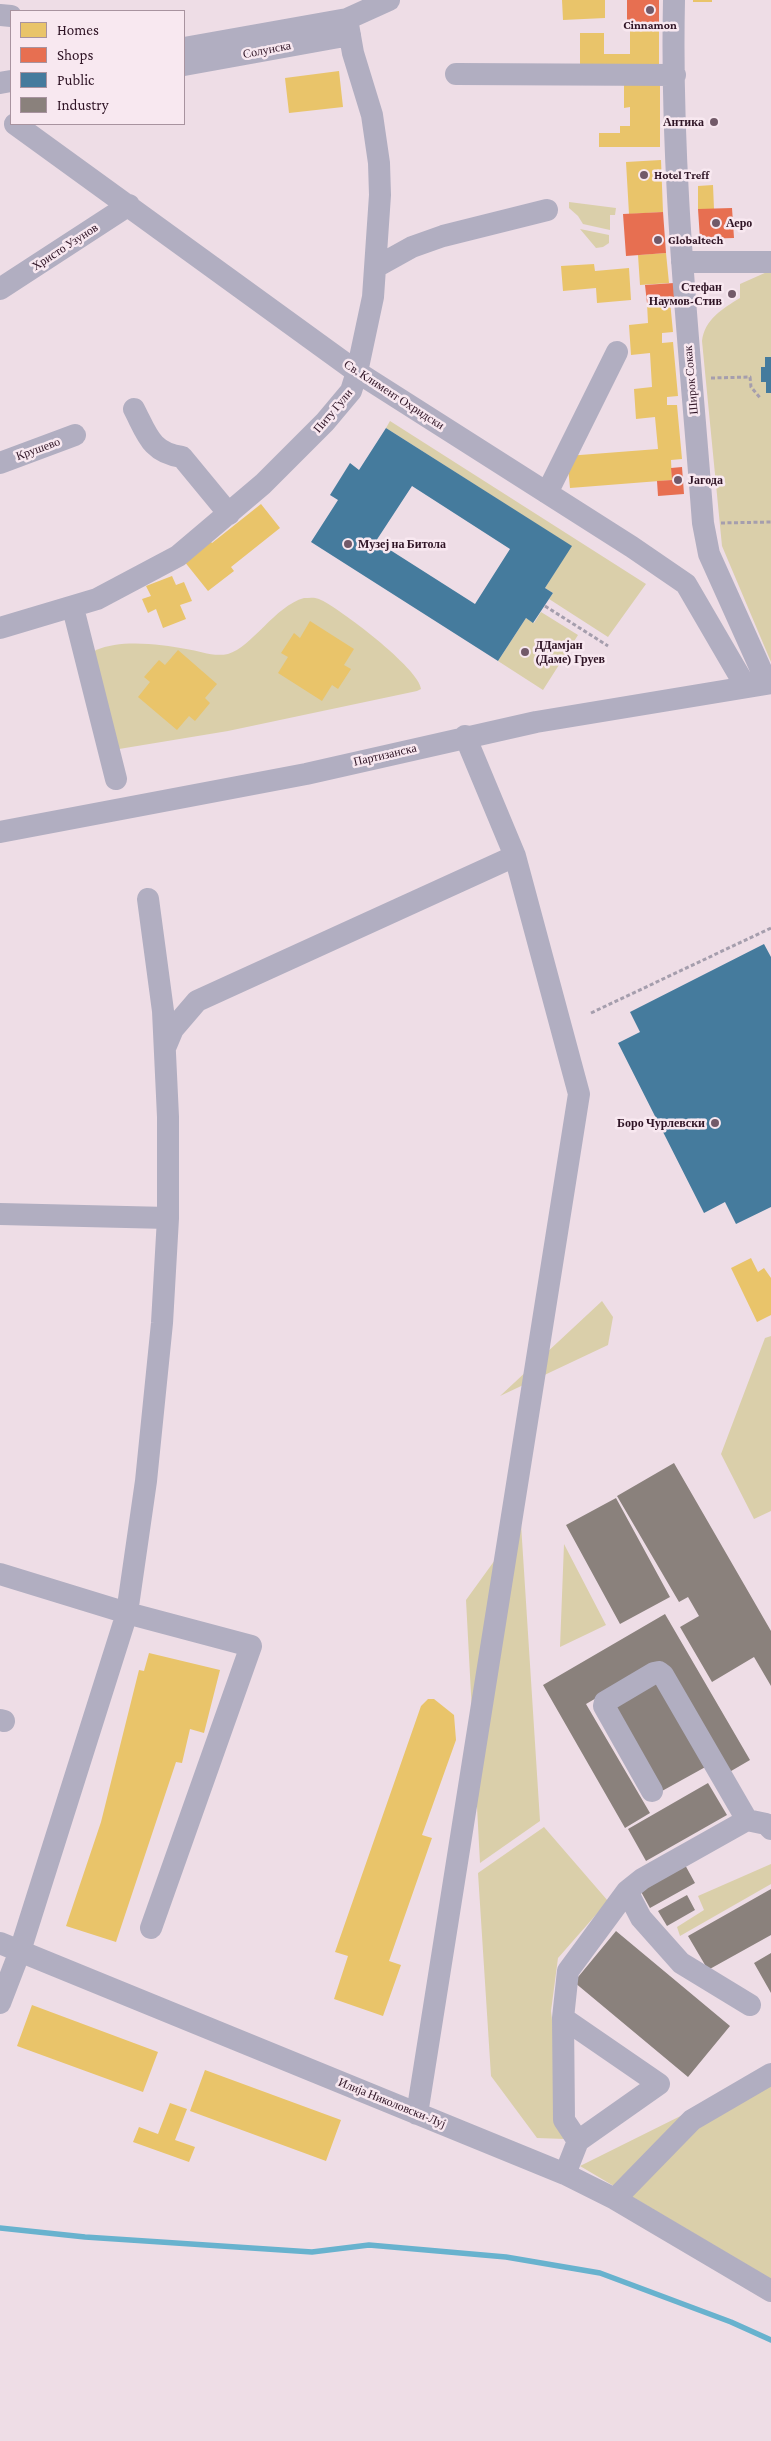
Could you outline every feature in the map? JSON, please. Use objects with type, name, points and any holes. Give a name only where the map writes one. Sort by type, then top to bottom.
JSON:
[{"type":"street","name":"Солунска","points":[[185,65],[348,27],[389,0]]},
{"type":"street","name":"Широк Сокак","points":[[674,0],[682,262],[703,523],[709,554],[760,681]]},
{"type":"street","points":[[185,48],[348,27]]},
{"type":"street","name":"Питу Гули","points":[[0,628],[73,608],[97,599],[178,556],[263,484],[325,422],[351,391],[357,372],[373,297],[376,267],[379,163],[372,115],[348,27]]},
{"type":"street","points":[[456,74],[675,75]]},
{"type":"street","name":"Св. Климент Охридски","points":[[16,125],[357,372],[686,584],[760,681]]},
{"type":"street","name":"Христо Узунов","points":[[0,289],[129,205]]},
{"type":"street","points":[[376,267],[412,247],[443,236],[547,210]]},
{"type":"street","points":[[682,262],[771,262]]},
{"type":"street","points":[[547,493],[617,352]]},
{"type":"street","points":[[134,409],[154,447],[171,456],[182,457],[229,514]]},
{"type":"street","name":"Крушево","points":[[0,463],[75,435]]},
{"type":"street","points":[[73,608],[116,779]]},
{"type":"street","name":"Партизанска","points":[[0,832],[306,774],[465,736],[760,681]]},
{"type":"street","points":[[417,2114],[579,1094],[514,856],[465,736]]},
{"type":"street","points":[[164,1049],[173,1029],[197,1001],[514,856]]},
{"type":"street","points":[[0,2003],[10,1947],[127,1613],[146,1481],[162,1324],[168,1218],[168,1117],[163,1011],[148,899]]},
{"type":"street","points":[[0,1214],[168,1218]]},
{"type":"street","points":[[0,1574],[127,1613],[251,1646],[151,1928]]},
{"type":"street","points":[[652,1792],[604,1706],[605,1702],[654,1673],[659,1672],[663,1675],[747,1820]]},
{"type":"street","points":[[578,2141],[564,2120],[563,2018],[568,1972],[626,1891],[642,1879],[747,1820],[766,1824],[771,1829]]},
{"type":"street","points":[[626,1891],[641,1918],[681,1963],[750,2005]]},
{"type":"street","name":"Илија Николовски-Луј","points":[[10,1947],[564,2174],[615,2199],[771,2290]]},
{"type":"street","points":[[563,2018],[659,2084],[578,2141],[564,2174]]},
{"type":"street","points":[[615,2199],[692,2120],[771,2074]]},
{"type":"path","points":[[690,378],[750,377],[751,387],[761,399]]},
{"type":"path","points":[[703,523],[771,522]]},
{"type":"path","points":[[545,606],[608,646]]},
{"type":"path","points":[[591,1013],[771,928]]},
{"type":"shaded area","points":[[569,202],[616,208],[615,215],[610,215],[610,230],[583,224],[578,216],[569,208]]},
{"type":"shaded area","points":[[580,229],[609,235],[609,243],[603,247],[596,248]]},
{"type":"shaded area","points":[[771,272],[771,662],[722,546],[702,341],[707,327],[715,315],[740,298],[740,284]]},
{"type":"shaded area","points":[[390,421],[646,584],[608,637],[549,599],[553,593],[545,588],[571,546],[386,428]]},
{"type":"shaded area","points":[[304,598],[319,599],[329,604],[377,640],[407,668],[417,680],[421,689],[228,731],[119,749],[94,652],[96,650],[117,644],[153,644],[212,654],[228,654],[246,643],[283,609],[293,602]]},
{"type":"shaded area","points":[[541,612],[578,635],[543,690],[498,661],[526,618],[534,623]]},
{"type":"shaded area","points":[[602,1301],[613,1317],[608,1345],[500,1396]]},
{"type":"shaded area","points":[[771,1336],[771,1511],[754,1519],[721,1454],[765,1338]]},
{"type":"shaded area","points":[[521,1524],[540,1821],[480,1863],[466,1600]]},
{"type":"shaded area","points":[[564,1544],[606,1625],[560,1647]]},
{"type":"shaded area","points":[[544,1827],[608,1901],[558,1958],[551,2011],[565,2139],[537,2138],[491,2076],[478,1873]]},
{"type":"shaded area","points":[[771,1864],[771,1884],[680,1936],[677,1927],[704,1910],[698,1896]]},
{"type":"shaded area","points":[[771,2071],[771,2279],[580,2166]]},
{"type":"building: Homes","points":[[562,0],[605,0],[605,18],[563,20]]},
{"type":"building: Homes","points":[[693,0],[712,0],[712,2],[693,2]]},
{"type":"building: Homes","points":[[630,29],[659,30],[659,71],[580,71],[580,33],[604,33],[604,54],[630,54]]},
{"type":"building: Homes","points":[[339,71],[343,107],[289,113],[285,78]]},
{"type":"building: Homes","points":[[624,79],[660,79],[660,147],[599,147],[599,133],[620,133],[620,126],[630,126],[630,107],[624,108]]},
{"type":"building: Homes","points":[[661,160],[663,212],[629,214],[626,162]]},
{"type":"building: Homes","points":[[713,185],[714,209],[698,209],[698,186]]},
{"type":"building: Homes","points":[[666,253],[669,283],[640,285],[638,255]]},
{"type":"building: Homes","points":[[594,264],[595,271],[629,268],[631,300],[597,303],[596,288],[563,291],[561,266]]},
{"type":"building: Homes","points":[[670,301],[673,332],[662,333],[662,343],[673,342],[678,396],[667,397],[667,405],[677,405],[682,459],[671,460],[672,480],[570,488],[567,456],[658,449],[655,417],[636,419],[634,389],[652,387],[650,353],[631,355],[629,325],[648,323],[647,303]]},
{"type":"building: Homes","points":[[261,504],[280,528],[231,567],[234,571],[208,591],[184,561],[209,540],[212,543]]},
{"type":"building: Homes","points":[[172,576],[176,585],[184,582],[192,601],[180,605],[186,619],[163,628],[156,609],[148,613],[142,599],[151,596],[146,586]]},
{"type":"building: Homes","points":[[310,621],[354,649],[344,665],[351,669],[338,689],[332,685],[322,701],[278,673],[288,657],[281,653],[294,633],[300,638]]},
{"type":"building: Homes","points":[[178,650],[217,684],[205,698],[210,703],[195,721],[189,716],[177,730],[138,697],[150,682],[144,677],[159,660],[165,665]]},
{"type":"building: Homes","points":[[751,1258],[758,1272],[764,1268],[771,1278],[771,1315],[757,1322],[731,1268]]},
{"type":"building: Homes","points":[[149,1653],[220,1670],[204,1733],[190,1729],[182,1763],[176,1762],[116,1942],[66,1926],[101,1822],[139,1670],[144,1671]]},
{"type":"building: Homes","points":[[428,1699],[434,1699],[454,1715],[456,1740],[422,1835],[432,1838],[389,1961],[401,1965],[383,2016],[334,1999],[348,1956],[335,1952],[421,1706]]},
{"type":"building: Homes","points":[[32,2005],[158,2052],[143,2092],[17,2046]]},
{"type":"building: Homes","points":[[205,2070],[341,2120],[326,2161],[190,2111]]},
{"type":"building: Homes","points":[[170,2103],[187,2109],[175,2140],[195,2147],[189,2162],[133,2142],[139,2127],[158,2134]]},
{"type":"building: Shops","points":[[627,0],[659,0],[659,30],[627,29]]},
{"type":"building: Shops","name":"Аеро","points":[[732,208],[734,238],[700,239],[698,209]]},
{"type":"building: Shops","points":[[663,212],[666,253],[626,256],[623,214]]},
{"type":"building: Shops","points":[[674,283],[676,301],[647,303],[645,285]]},
{"type":"building: Shops","points":[[682,467],[684,494],[658,496],[657,481],[672,480],[671,468]]},
{"type":"building: Public","points":[[765,357],[771,357],[771,393],[766,393],[766,382],[761,382],[761,367],[765,367]]},
{"type":"building: Public","name":"Музеј на Битола","points":[[386,428],[572,546],[545,588],[553,593],[533,623],[526,618],[498,661],[311,542],[338,500],[330,495],[350,463],[359,470]],"holes":[[[412,486],[510,549],[475,604],[376,541]]]},
{"type":"building: Public","name":"Боро Чурлевски","points":[[764,944],[771,957],[771,1207],[736,1224],[725,1202],[704,1213],[618,1043],[640,1032],[630,1012]]},
{"type":"building: Industry","points":[[674,1463],[771,1631],[771,1686],[754,1657],[712,1682],[680,1627],[699,1616],[688,1597],[679,1602],[617,1496]]},
{"type":"building: Industry","points":[[616,1498],[670,1597],[620,1624],[566,1525]]},
{"type":"building: Industry","points":[[665,1614],[750,1760],[726,1774],[660,1661],[586,1704],[650,1813],[625,1828],[543,1685]]},
{"type":"building: Industry","points":[[660,1677],[709,1765],[662,1791],[613,1703]]},
{"type":"building: Industry","points":[[708,1783],[727,1815],[646,1861],[628,1829]]},
{"type":"building: Industry","points":[[684,1863],[695,1883],[650,1908],[639,1888]]},
{"type":"building: Industry","points":[[771,1889],[771,1935],[708,1970],[688,1936]]},
{"type":"building: Industry","points":[[687,1895],[695,1910],[667,1926],[658,1911]]},
{"type":"building: Industry","points":[[616,1931],[730,2026],[688,2077],[574,1982]]},
{"type":"building: Industry","points":[[771,1953],[771,1993],[754,1963]]},
{"type":"waterway","points":[[0,2228],[85,2237],[312,2252],[369,2245],[506,2257],[600,2273],[731,2322],[771,2340]]},
{"type":"place","name":"Cinnamon","points":[[650,10]]},
{"type":"place","name":"Антика","points":[[714,122]]},
{"type":"place","name":"Hotel Treff","points":[[644,175]]},
{"type":"place","name":"Аеро","points":[[716,223]]},
{"type":"place","name":"Globaltech","points":[[658,240]]},
{"type":"place","name":"Стефан Наумов-Стив","points":[[732,294]]},
{"type":"place","name":"Јагода","points":[[678,480]]},
{"type":"place","name":"Музеј на Битола","points":[[348,544]]},
{"type":"place","name":"ДДамјан (Даме) Груев","points":[[525,652]]},
{"type":"place","name":"Боро Чурлевски","points":[[715,1123]]}]
